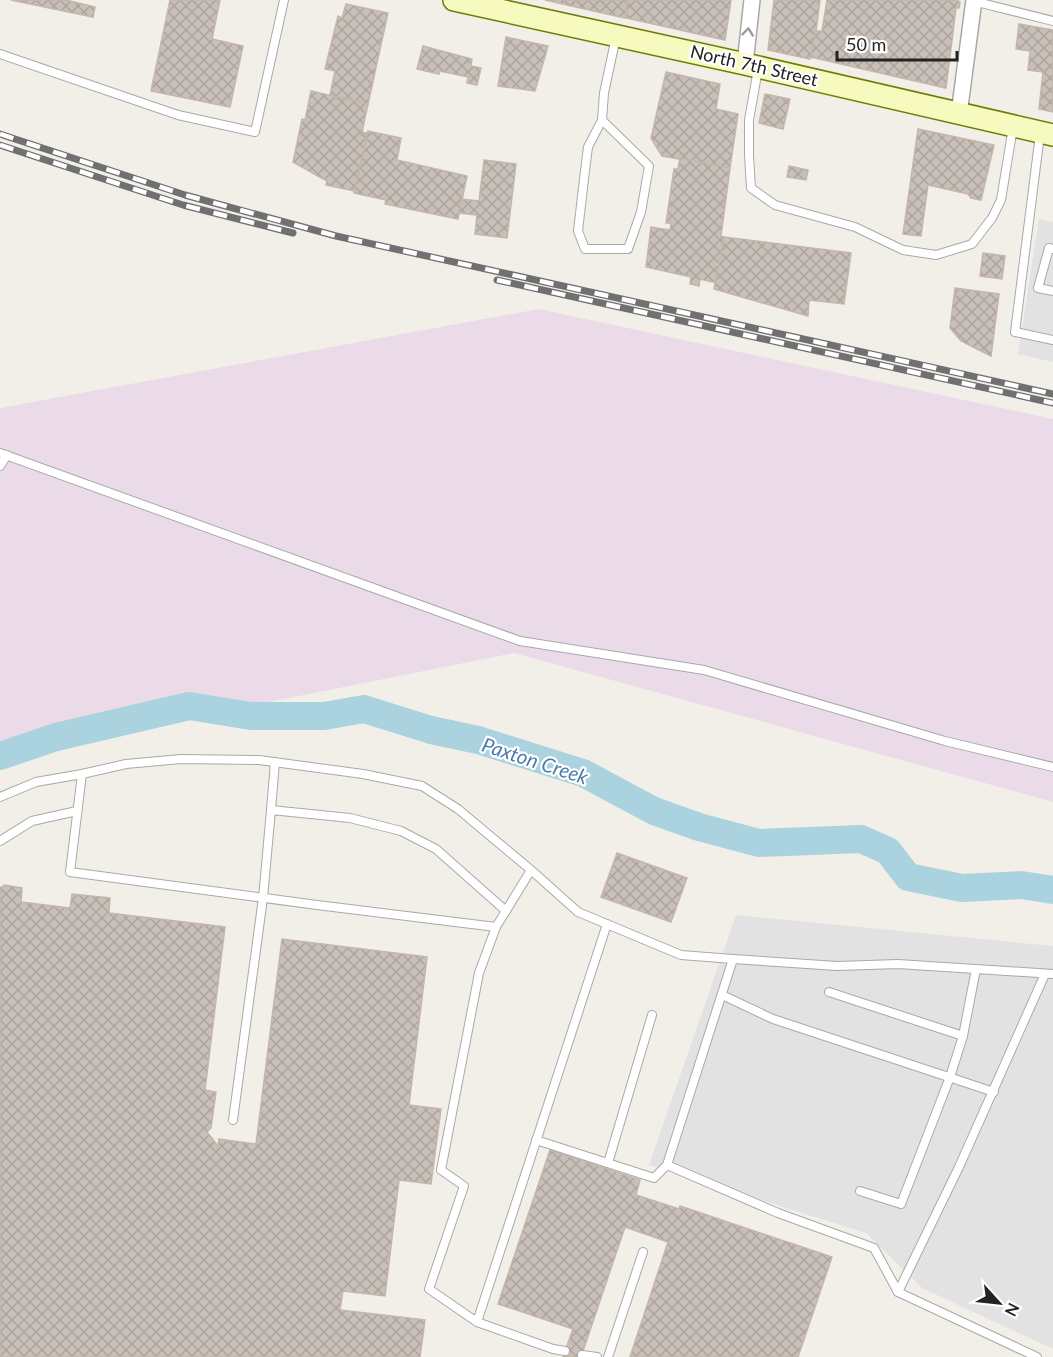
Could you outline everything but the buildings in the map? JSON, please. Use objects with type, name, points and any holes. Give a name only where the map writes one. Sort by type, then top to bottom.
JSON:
[{"type":"main road","name":"North 7th Street","points":[[454,0],[508,6],[616,35],[1046,134]]},
{"type":"street","points":[[752,0],[752,65]]},
{"type":"street","points":[[959,114],[973,1]]},
{"type":"lane","points":[[0,54],[178,115],[255,132],[284,0]]},
{"type":"lane","points":[[973,1],[1053,21]]},
{"type":"lane","points":[[602,120],[649,166],[641,212],[627,249],[585,249],[578,231],[588,147],[602,120],[604,93],[616,35]]},
{"type":"lane","points":[[752,65],[749,120],[751,188],[775,205],[855,227],[903,250],[936,255],[972,244],[993,218],[1001,200],[1014,126]]},
{"type":"lane","points":[[1046,134],[1015,332],[1053,340]]},
{"type":"lane","points":[[1053,249],[1049,248],[1038,288],[1053,291]]},
{"type":"lane","points":[[0,466],[4,454],[520,641],[704,670],[945,741],[1053,767]]},
{"type":"lane","points":[[0,797],[36,782],[126,764],[181,759],[259,760],[363,774],[422,786],[458,809],[578,912],[681,955],[837,966],[888,963],[1049,974],[898,1292]]},
{"type":"lane","points":[[233,1120],[263,898],[275,762]]},
{"type":"lane","points":[[82,774],[70,872],[496,927]]},
{"type":"lane","points":[[270,810],[350,818],[401,831],[436,849],[506,911]]},
{"type":"lane","points":[[0,841],[32,821],[77,811]]},
{"type":"lane","points":[[531,870],[496,927],[479,973],[441,1170],[464,1186],[429,1288],[477,1322],[553,1349],[565,1351]]},
{"type":"lane","points":[[477,1322],[607,924]]},
{"type":"lane","points":[[537,1140],[654,1178],[667,1165],[733,959]]},
{"type":"lane","points":[[860,1191],[901,1204],[950,1077],[963,1036],[976,969]]},
{"type":"lane","points":[[829,992],[963,1036]]},
{"type":"lane","points":[[722,995],[773,1019],[994,1092]]},
{"type":"lane","points":[[608,1163],[652,1014]]},
{"type":"lane","points":[[667,1165],[778,1213],[874,1248],[898,1292],[1037,1357]]},
{"type":"lane","points":[[608,1357],[643,1252]]},
{"type":"lane","points":[[582,1355],[597,1357]]},
{"type":"shaded area","points":[[1039,219],[1053,222],[1053,362],[1018,354]]},
{"type":"shaded area","points":[[539,309],[1053,419],[1053,802],[514,653],[0,756],[0,408]]},
{"type":"shaded area","points":[[736,915],[1053,946],[1053,1349],[922,1288],[866,1233],[649,1165]]},
{"type":"waterway","name":"Paxton Creek","points":[[0,756],[56,737],[189,706],[251,716],[324,716],[364,709],[431,730],[478,740],[583,773],[654,811],[699,827],[759,843],[861,839],[888,851],[908,877],[962,888],[1021,885],[1053,890]]},
{"type":"railway","points":[[0,134],[185,195],[336,236],[1053,394]]},
{"type":"railway","points":[[0,145],[183,205],[293,233]]},
{"type":"railway","points":[[497,280],[1053,403]]}]
